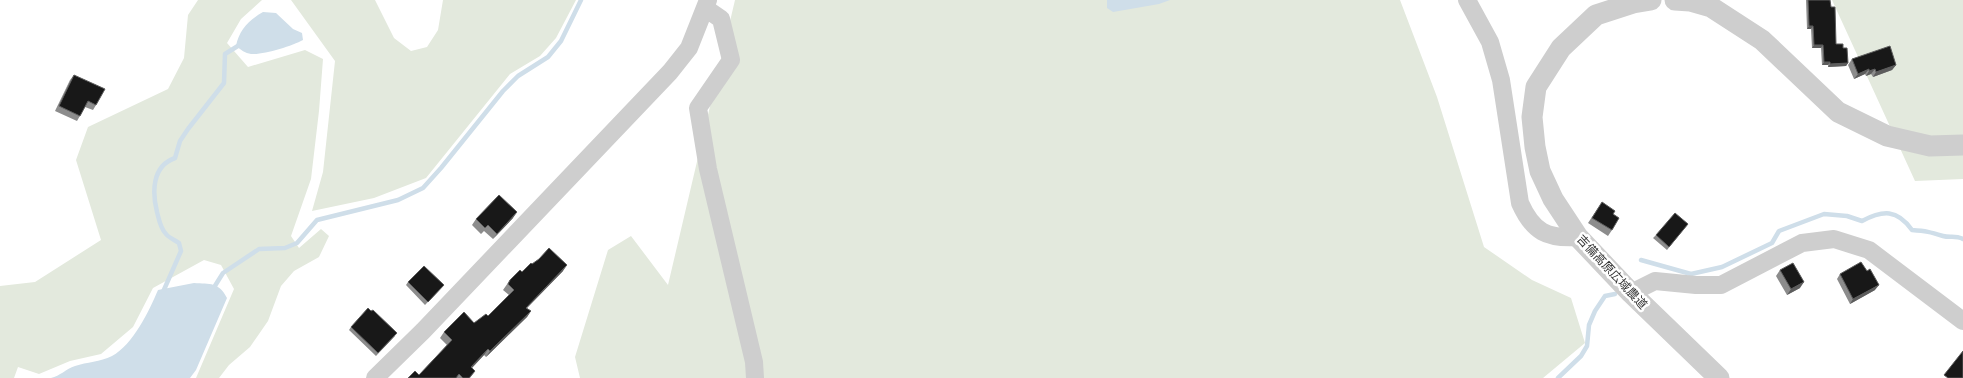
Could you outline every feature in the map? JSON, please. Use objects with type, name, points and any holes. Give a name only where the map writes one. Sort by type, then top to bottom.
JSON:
[{"type":"street","points":[[1467,0],[1490,42],[1501,80],[1520,203],[1526,216],[1538,231],[1559,238],[1578,237]]},
{"type":"street","name":"吉備高原広域農道","points":[[1651,0],[1633,3],[1596,15],[1561,48],[1536,88],[1532,117],[1535,147],[1540,171],[1553,199],[1578,237],[1630,293],[1719,378]]},
{"type":"street","points":[[1675,0],[1712,3],[1762,40],[1838,112],[1887,136],[1930,146],[1963,145]]},
{"type":"street","points":[[375,378],[423,331],[670,72],[689,48],[707,4],[721,19],[731,60],[698,108],[708,169],[754,362],[754,378]]},
{"type":"street","points":[[1630,293],[1655,281],[1696,285],[1721,285],[1802,243],[1834,239],[1869,250],[1963,321]]},
{"type":"shaded area","points":[[198,0],[262,0],[241,19],[227,43],[248,67],[305,50],[323,59],[311,179],[291,236],[299,248],[321,229],[329,236],[319,257],[294,271],[281,286],[268,321],[250,347],[229,365],[219,378],[196,378],[234,289],[221,265],[204,260],[153,288],[133,327],[101,354],[70,361],[39,374],[18,367],[14,378],[0,378],[0,286],[35,282],[101,240],[76,160],[88,127],[168,89],[184,58],[188,15]]},
{"type":"shaded area","points":[[291,0],[375,0],[394,38],[411,51],[427,47],[438,30],[443,0],[576,0],[556,38],[540,56],[510,74],[426,178],[374,198],[312,211],[323,172],[335,61]]},
{"type":"shaded area","points":[[735,0],[1400,0],[1437,97],[1484,247],[1532,280],[1571,298],[1585,343],[1543,378],[580,378],[575,357],[608,250],[631,236],[668,285]]},
{"type":"shaded area","points":[[1107,0],[1170,0],[1159,4],[1113,12],[1107,8]]},
{"type":"shaded area","points":[[1832,0],[1963,0],[1963,179],[1915,181]]},
{"type":"shaded area","points":[[263,12],[276,13],[293,29],[302,33],[303,40],[263,53],[251,54],[241,50],[236,46],[242,30],[253,18]]},
{"type":"shaded area","points":[[194,283],[217,286],[227,298],[196,370],[190,378],[51,378],[75,366],[103,360],[120,351],[133,336],[145,317],[158,290]]},
{"type":"building","points":[[1808,0],[1830,0],[1831,7],[1835,7],[1836,44],[1843,44],[1843,48],[1847,48],[1848,63],[1830,64],[1830,62],[1824,62],[1823,45],[1814,45],[1813,26],[1809,26]]},
{"type":"building","points":[[1890,46],[1896,65],[1876,72],[1875,69],[1869,71],[1869,69],[1858,74],[1852,59]]},
{"type":"building","points":[[74,75],[105,89],[96,105],[88,101],[80,116],[59,106]]},
{"type":"building","points":[[499,195],[517,212],[497,234],[488,225],[485,228],[476,219]]},
{"type":"building","points":[[1602,202],[1615,211],[1613,214],[1619,218],[1612,230],[1592,218]]},
{"type":"building","points":[[1675,213],[1688,224],[1669,247],[1656,235]]},
{"type":"building","points":[[549,248],[567,265],[526,308],[531,311],[490,351],[488,349],[471,367],[475,371],[469,378],[463,378],[459,374],[456,378],[408,378],[415,371],[419,375],[452,340],[444,332],[464,312],[474,323],[486,314],[488,316],[514,290],[508,284],[510,280],[520,270],[522,272],[531,263],[539,259]]},
{"type":"building","points":[[1861,262],[1867,271],[1870,269],[1879,285],[1853,299],[1840,274]]},
{"type":"building","points":[[1793,263],[1804,282],[1791,289],[1780,270]]},
{"type":"building","points":[[424,266],[444,285],[428,302],[408,282]]},
{"type":"building","points":[[368,308],[371,311],[373,310],[397,333],[378,353],[351,327]]},
{"type":"building","points":[[1963,351],[1963,378],[1948,378],[1944,375]]},
{"type":"waterway","points":[[213,289],[223,273],[259,249],[285,248],[297,243],[317,220],[398,200],[423,188],[503,91],[518,76],[548,57],[561,41],[581,0]]},
{"type":"waterway","points":[[163,292],[181,251],[179,243],[167,235],[160,223],[154,196],[158,173],[167,162],[175,158],[180,141],[224,83],[225,54],[241,44]]},
{"type":"waterway","points":[[1641,260],[1691,274],[1722,267],[1772,243],[1779,231],[1824,214],[1847,216],[1862,221],[1883,213],[1889,213],[1901,218],[1912,230],[1963,239]]},
{"type":"waterway","points":[[1558,378],[1581,356],[1587,346],[1589,325],[1595,311],[1605,296],[1615,294]]}]
